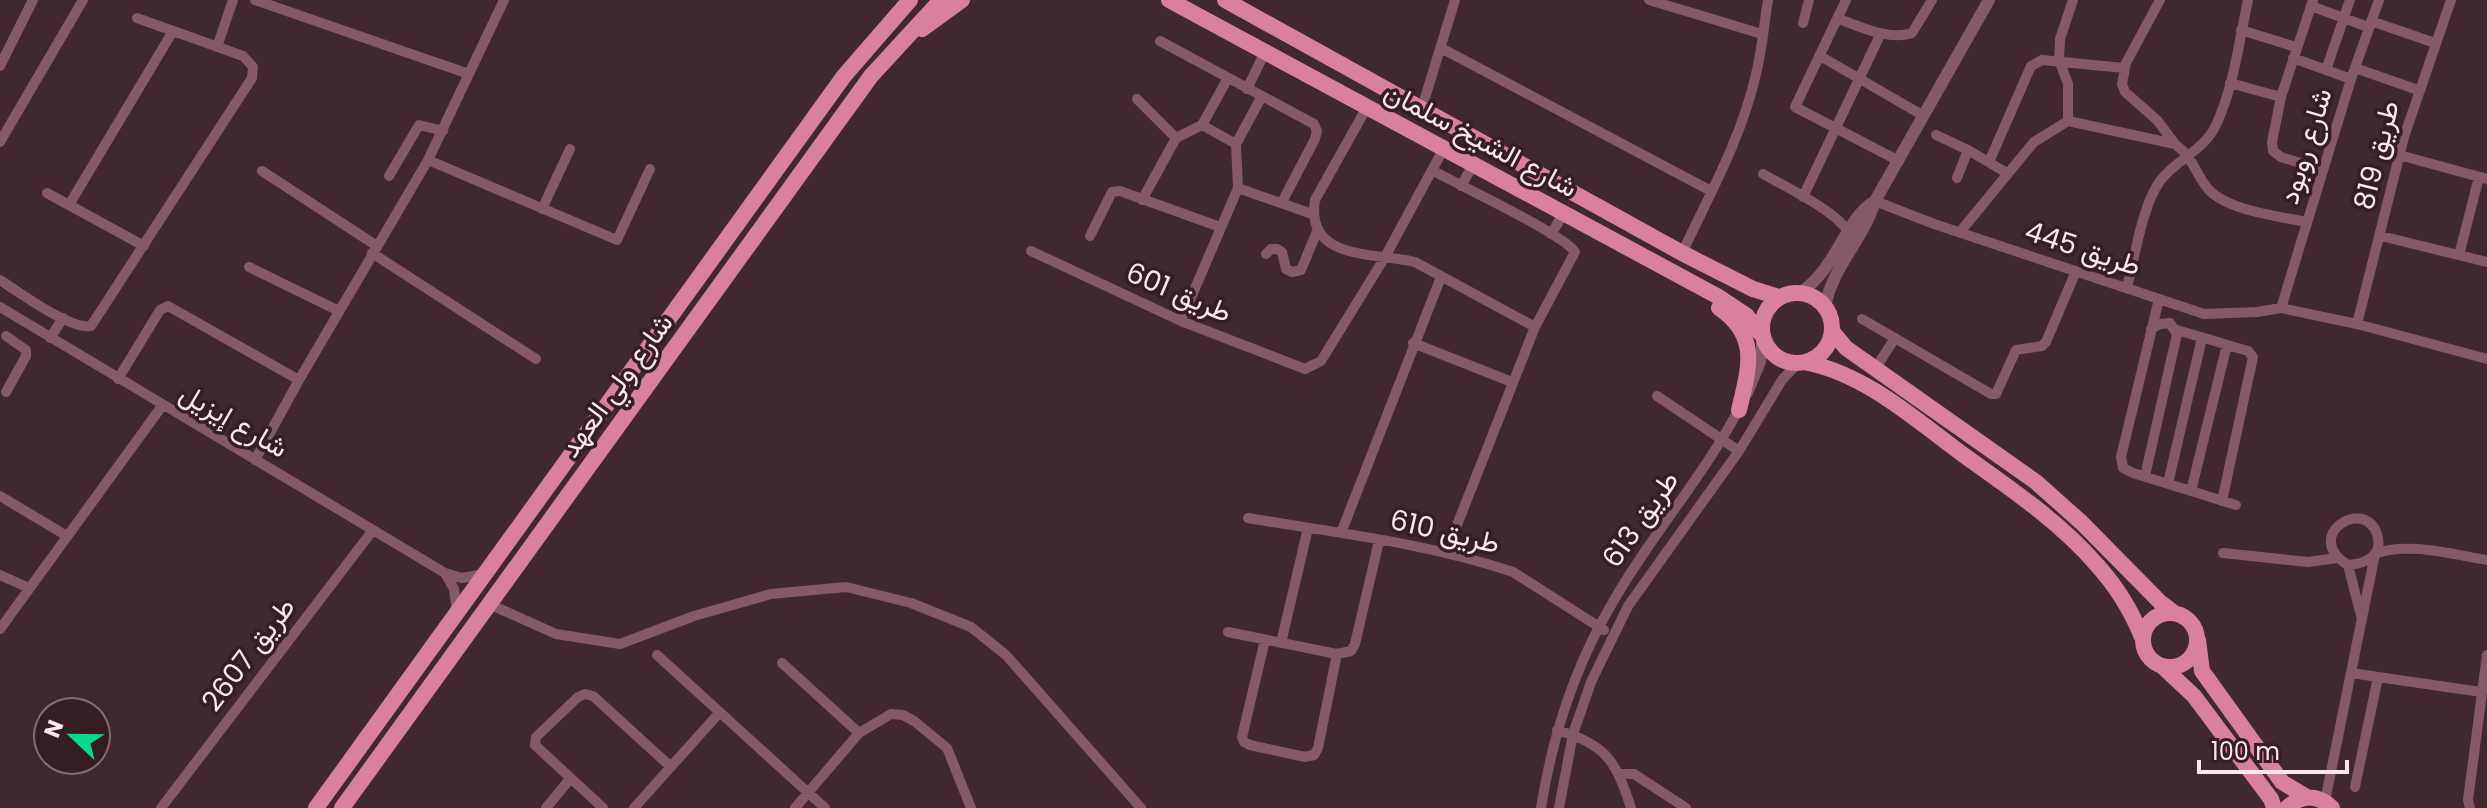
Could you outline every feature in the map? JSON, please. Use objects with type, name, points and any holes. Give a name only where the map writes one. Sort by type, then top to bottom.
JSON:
[{"type":"main road","name":"شارع ولي العهد","points":[[316,808],[844,76],[910,0]]},
{"type":"main road","name":"شارع ولي العهد","points":[[342,808],[871,76],[941,0]]},
{"type":"main road","points":[[898,45],[962,0]]},
{"type":"main road","name":"شارع الشيخ سلمان","points":[[1169,0],[1692,282],[1739,310],[1761,335]]},
{"type":"main road","name":"شارع الشيخ سلمان","points":[[1225,0],[1682,253],[1753,289],[1779,297]]},
{"type":"main road","points":[[1692,282],[1708,301],[1731,316],[1747,343],[1750,352],[1748,372],[1739,410]]},
{"type":"main road","points":[[1802,363],[1818,359],[1825,350],[1832,323],[1825,307],[1815,298],[1799,293],[1779,297],[1767,307],[1762,317],[1761,335],[1775,356],[1802,363],[1827,367],[1865,385],[2040,512],[2097,565],[2128,604],[2147,655],[2194,696],[2271,799],[2274,808]]},
{"type":"main road","points":[[1832,331],[1846,348],[2036,482],[2082,523],[2160,602],[2189,619],[2196,632],[2202,671],[2282,782],[2320,801]]},
{"type":"main road","points":[[473,593],[489,604]]},
{"type":"main road","points":[[2142,637],[2153,618],[2173,612]]},
{"type":"main road","points":[[2162,666],[2172,668],[2190,659],[2198,640]]},
{"type":"main road","points":[[2287,808],[2298,799],[2320,801]]},
{"type":"street","points":[[0,66],[33,0]]},
{"type":"street","points":[[0,142],[83,0]]},
{"type":"street","points":[[217,47],[233,0]]},
{"type":"street","points":[[255,0],[469,74]]},
{"type":"street","points":[[255,460],[428,160],[504,0]]},
{"type":"street","points":[[1421,111],[1455,0]]},
{"type":"street","points":[[1649,0],[1762,34]]},
{"type":"street","points":[[1682,253],[1746,108],[1756,74],[1768,0]]},
{"type":"street","points":[[1803,23],[1809,0]]},
{"type":"street","points":[[1846,0],[1795,107],[1899,161]]},
{"type":"street","points":[[1839,19],[1881,33],[1904,36],[1912,33],[1932,0]]},
{"type":"street","points":[[1825,307],[1830,283],[1870,217],[1875,201],[1989,0]]},
{"type":"street","points":[[2068,121],[2068,84],[2059,60],[2060,39],[2073,0]]},
{"type":"street","points":[[2160,0],[2124,68],[2122,84],[2125,92],[2157,120],[2175,144],[2189,155],[2210,190],[2224,201],[2306,222]]},
{"type":"street","points":[[2127,287],[2158,183],[2206,143],[2216,125],[2230,83],[2248,0]]},
{"type":"street","points":[[2326,70],[2350,0]]},
{"type":"street","name":"شارع روبود","points":[[2281,308],[2322,170],[2379,0]]},
{"type":"street","name":"طريق 819","points":[[2357,324],[2399,155],[2418,90],[2451,0]]},
{"type":"street","points":[[2322,170],[2281,157],[2273,151],[2272,142],[2281,97],[2312,3],[2344,17],[2435,43]]},
{"type":"street","points":[[0,280],[63,318],[82,327],[91,326],[252,78],[253,67],[247,59],[137,18]]},
{"type":"street","points":[[2241,30],[2294,52],[2326,70],[2418,90]]},
{"type":"street","points":[[69,205],[173,31]]},
{"type":"street","points":[[1803,197],[1881,33]]},
{"type":"street","points":[[1160,41],[1314,124],[1317,131],[1282,202]]},
{"type":"street","points":[[1441,48],[1711,191]]},
{"type":"street","points":[[1247,89],[1266,50]]},
{"type":"street","points":[[1820,56],[1924,116]]},
{"type":"street","points":[[1989,162],[2031,66],[2042,60],[2059,60],[2124,68]]},
{"type":"street","points":[[1142,200],[1176,138],[1202,125],[1228,78]]},
{"type":"street","points":[[2230,83],[2281,97]]},
{"type":"street","points":[[1181,321],[1238,188],[1236,144],[1262,96]]},
{"type":"street","points":[[1137,99],[1176,138]]},
{"type":"street","points":[[1367,107],[1315,200],[1312,214],[1322,236],[1349,252],[1415,262],[1535,327]]},
{"type":"street","points":[[2142,138],[2151,134],[2157,120]]},
{"type":"street","points":[[1960,232],[2034,142],[2068,121],[2175,144]]},
{"type":"street","points":[[389,176],[419,125],[443,131]]},
{"type":"street","points":[[1202,125],[1236,144]]},
{"type":"street","points":[[1936,135],[2007,173]]},
{"type":"street","points":[[1385,257],[1444,148]]},
{"type":"street","points":[[542,209],[570,149]]},
{"type":"street","points":[[1957,178],[1968,150]]},
{"type":"street","points":[[2399,155],[2483,178],[2459,255]]},
{"type":"street","points":[[428,160],[619,239],[650,169]]},
{"type":"street","points":[[1461,186],[1473,165]]},
{"type":"street","points":[[1432,170],[1551,234],[1575,252],[1535,327],[1446,553]]},
{"type":"street","points":[[262,171],[536,359]]},
{"type":"street","points":[[1763,174],[1831,215],[1849,232],[1852,247]]},
{"type":"street","points":[[1238,188],[1312,214]]},
{"type":"street","points":[[1090,236],[1112,192],[1120,191],[1220,227]]},
{"type":"street","points":[[47,193],[144,246]]},
{"type":"street","points":[[1799,293],[1810,287],[1825,271],[1862,210],[1875,201]]},
{"type":"street","name":"طريق 445","points":[[1875,201],[2204,314],[2281,308],[2357,324],[2487,359]]},
{"type":"street","points":[[1551,234],[1564,213]]},
{"type":"street","points":[[1266,254],[1271,249],[1277,249],[1282,252],[1286,269],[1292,272],[1301,270],[1318,229]]},
{"type":"street","points":[[2381,236],[2487,262]]},
{"type":"street","name":"طريق 601","points":[[1031,251],[1181,321],[1305,369],[1321,361],[1385,257]]},
{"type":"street","points":[[249,267],[339,311]]},
{"type":"street","points":[[1862,319],[1991,394],[1996,394],[2016,350],[2042,346],[2046,342],[2076,271]]},
{"type":"street","points":[[1341,533],[1441,277]]},
{"type":"street","points":[[2159,299],[2121,457],[2123,468],[2236,505]]},
{"type":"street","points":[[118,379],[160,310],[168,306],[299,380]]},
{"type":"street","name":"شارع إيزيل","points":[[0,307],[445,573],[462,578],[486,574]]},
{"type":"street","points":[[6,392],[26,356],[26,350],[3,335],[17,318]]},
{"type":"street","points":[[50,338],[63,318]]},
{"type":"street","points":[[2151,329],[2170,323],[2177,330],[2248,351],[2253,357],[2222,501]]},
{"type":"street","points":[[2145,476],[2177,330]]},
{"type":"street","name":"طريق 613","points":[[1541,808],[1557,730],[1609,607],[1723,441],[1755,381],[1761,362],[1761,335]]},
{"type":"street","points":[[1875,369],[1895,338]]},
{"type":"street","points":[[2168,483],[2202,338]]},
{"type":"street","points":[[1413,343],[1512,382]]},
{"type":"street","points":[[2191,491],[2227,345]]},
{"type":"street","name":"طريق 613","points":[[1559,808],[1573,734],[1591,682],[1628,606],[1739,451],[1782,380],[1802,363]]},
{"type":"street","points":[[1657,396],[1739,451]]},
{"type":"street","points":[[0,629],[162,406]]},
{"type":"street","points":[[0,496],[67,536]]},
{"type":"street","name":"طريق 610","points":[[1248,518],[1446,553],[1513,572],[1613,637]]},
{"type":"street","points":[[2320,801],[2331,775],[2375,554],[2379,542],[2375,529],[2366,520],[2353,518],[2340,523],[2332,533],[2331,546],[2337,558],[2348,565],[2363,564],[2375,554],[2387,549],[2487,560]]},
{"type":"street","points":[[1281,643],[1308,528]]},
{"type":"street","name":"طريق 2607","points":[[161,808],[373,530]]},
{"type":"street","points":[[1228,632],[1337,654],[1351,651],[1379,541]]},
{"type":"street","points":[[2223,553],[2308,562],[2337,558]]},
{"type":"street","points":[[2348,565],[2362,618]]},
{"type":"street","points":[[445,573],[456,595],[456,614]]},
{"type":"street","points":[[0,575],[29,588]]},
{"type":"street","points":[[489,604],[556,634],[620,644],[694,616],[771,594],[846,587],[911,603],[971,627],[1006,655],[1141,808]]},
{"type":"street","points":[[1265,640],[1242,737],[1250,745],[1305,757],[1314,755],[1318,748],[1337,654]]},
{"type":"street","points":[[657,655],[825,808]]},
{"type":"street","points":[[2470,808],[2468,800],[2487,655]]},
{"type":"street","points":[[782,663],[859,733]]},
{"type":"street","points":[[2351,673],[2481,692]]},
{"type":"street","points":[[2355,787],[2378,677]]},
{"type":"street","points":[[603,808],[535,745],[536,737],[578,697],[585,694],[593,696],[671,767]]},
{"type":"street","points":[[634,808],[720,712]]},
{"type":"street","points":[[795,808],[859,733],[891,714],[903,715],[914,721],[947,748],[971,808]]},
{"type":"street","points":[[1557,730],[1589,741],[1603,752],[1620,774],[1631,808]]},
{"type":"street","points":[[1620,774],[1637,776],[1686,808]]},
{"type":"street","points":[[546,808],[570,779]]}]
